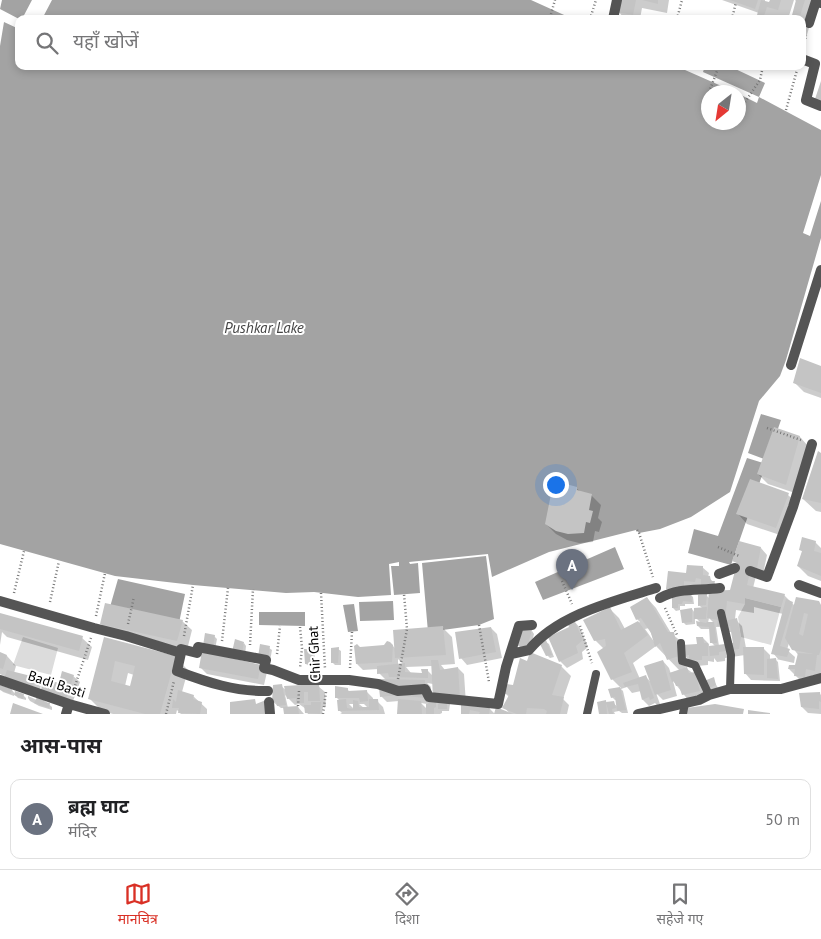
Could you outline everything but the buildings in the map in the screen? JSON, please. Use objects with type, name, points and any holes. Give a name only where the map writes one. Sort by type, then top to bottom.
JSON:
[{"type":"street","points":[[614,15],[617,0]]},
{"type":"street","points":[[809,23],[816,1],[821,2]]},
{"type":"street","points":[[806,61],[815,64],[806,100],[821,106]]},
{"type":"street","points":[[792,364],[821,270]]},
{"type":"street","points":[[750,571],[768,577],[793,507],[812,444]]},
{"type":"street","points":[[719,574],[735,568]]},
{"type":"street","points":[[799,585],[821,593]]},
{"type":"street","points":[[511,654],[529,650],[537,640],[567,619],[658,593],[690,589],[703,591],[720,588]]},
{"type":"street","points":[[0,601],[180,652],[177,671],[208,683],[269,696],[270,714]]},
{"type":"street","points":[[181,649],[197,653],[198,647],[266,660],[264,668],[299,680],[349,680],[378,684],[398,691],[425,688],[428,697],[498,704],[506,667],[519,626],[532,625]]},
{"type":"street","points":[[638,714],[684,709],[709,695],[730,689],[781,689],[820,678]]},
{"type":"street","name":"Badi Basti","points":[[0,680],[68,709],[105,714]]},
{"type":"lane","points":[[721,613],[731,655],[730,689]]},
{"type":"lane","points":[[681,643],[682,661],[695,664],[709,695]]},
{"type":"lane","points":[[587,714],[596,674]]},
{"type":"path","points":[[551,14],[555,0]]},
{"type":"path","points":[[591,15],[596,0]]},
{"type":"path","points":[[678,15],[682,0]]},
{"type":"path","points":[[733,15],[736,2]]},
{"type":"path","points":[[806,35],[809,23]]},
{"type":"path","points":[[711,85],[717,70]]},
{"type":"path","points":[[746,101],[760,80],[762,70]]},
{"type":"path","points":[[786,110],[797,70]]},
{"type":"path","points":[[767,428],[812,444]]},
{"type":"path","points":[[11,604],[24,551]]},
{"type":"path","points":[[48,614],[60,561]]},
{"type":"path","points":[[181,649],[193,585]]},
{"type":"path","points":[[220,651],[228,588]]},
{"type":"path","points":[[248,657],[251,642],[253,589]]},
{"type":"path","name":"Chir Ghat","points":[[321,593],[326,681],[323,714]]},
{"type":"path","points":[[398,691],[398,679],[407,629],[404,594]]},
{"type":"path","points":[[126,636],[134,596]]},
{"type":"path","points":[[479,625],[493,703]]},
{"type":"path","points":[[349,680],[352,632]]},
{"type":"path","points":[[166,714],[177,671]]},
{"type":"shaded area","points":[[745,598],[781,607],[771,645],[741,637],[738,617],[745,604]]},
{"type":"shaded area","points":[[23,637],[58,648],[51,675],[13,665]]},
{"type":"water","points":[[2,0],[32,0],[24,15],[15,15],[15,17],[0,9]]},
{"type":"water","points":[[52,0],[531,0],[564,15],[44,15]]},
{"type":"water","name":"Pushkar Lake","points":[[4,22],[15,27],[15,70],[685,70],[719,85],[701,85],[701,130],[746,130],[746,98],[757,103],[759,97],[821,130],[821,175],[803,233],[810,236],[821,201],[821,238],[786,360],[780,376],[759,401],[730,492],[691,517],[660,529],[639,533],[636,530],[549,552],[492,577],[488,554],[409,562],[410,564],[418,563],[420,593],[394,595],[391,566],[399,566],[399,562],[389,564],[391,595],[358,597],[314,592],[286,593],[193,585],[115,576],[0,544],[0,46]]},
{"type":"water","points":[[704,70],[737,70],[765,83],[759,97],[746,91],[746,85],[732,85],[703,72]]},
{"type":"water","points":[[761,414],[781,420],[767,460],[748,453]]},
{"type":"water","points":[[747,458],[766,464],[731,565],[688,553],[694,529],[718,536]]},
{"type":"water","points":[[615,547],[624,569],[543,600],[535,582]]},
{"type":"water","points":[[486,556],[494,619],[479,625],[428,632],[422,563]]},
{"type":"water","points":[[118,579],[185,594],[179,623],[110,607]]},
{"type":"water","points":[[393,601],[394,620],[360,621],[359,602]]},
{"type":"water","points":[[354,604],[358,631],[348,632],[343,605]]},
{"type":"water","points":[[259,612],[305,612],[305,626],[259,625]]},
{"type":"place","name":"ब्रह्म घाट","points":[[572,590]]}]
